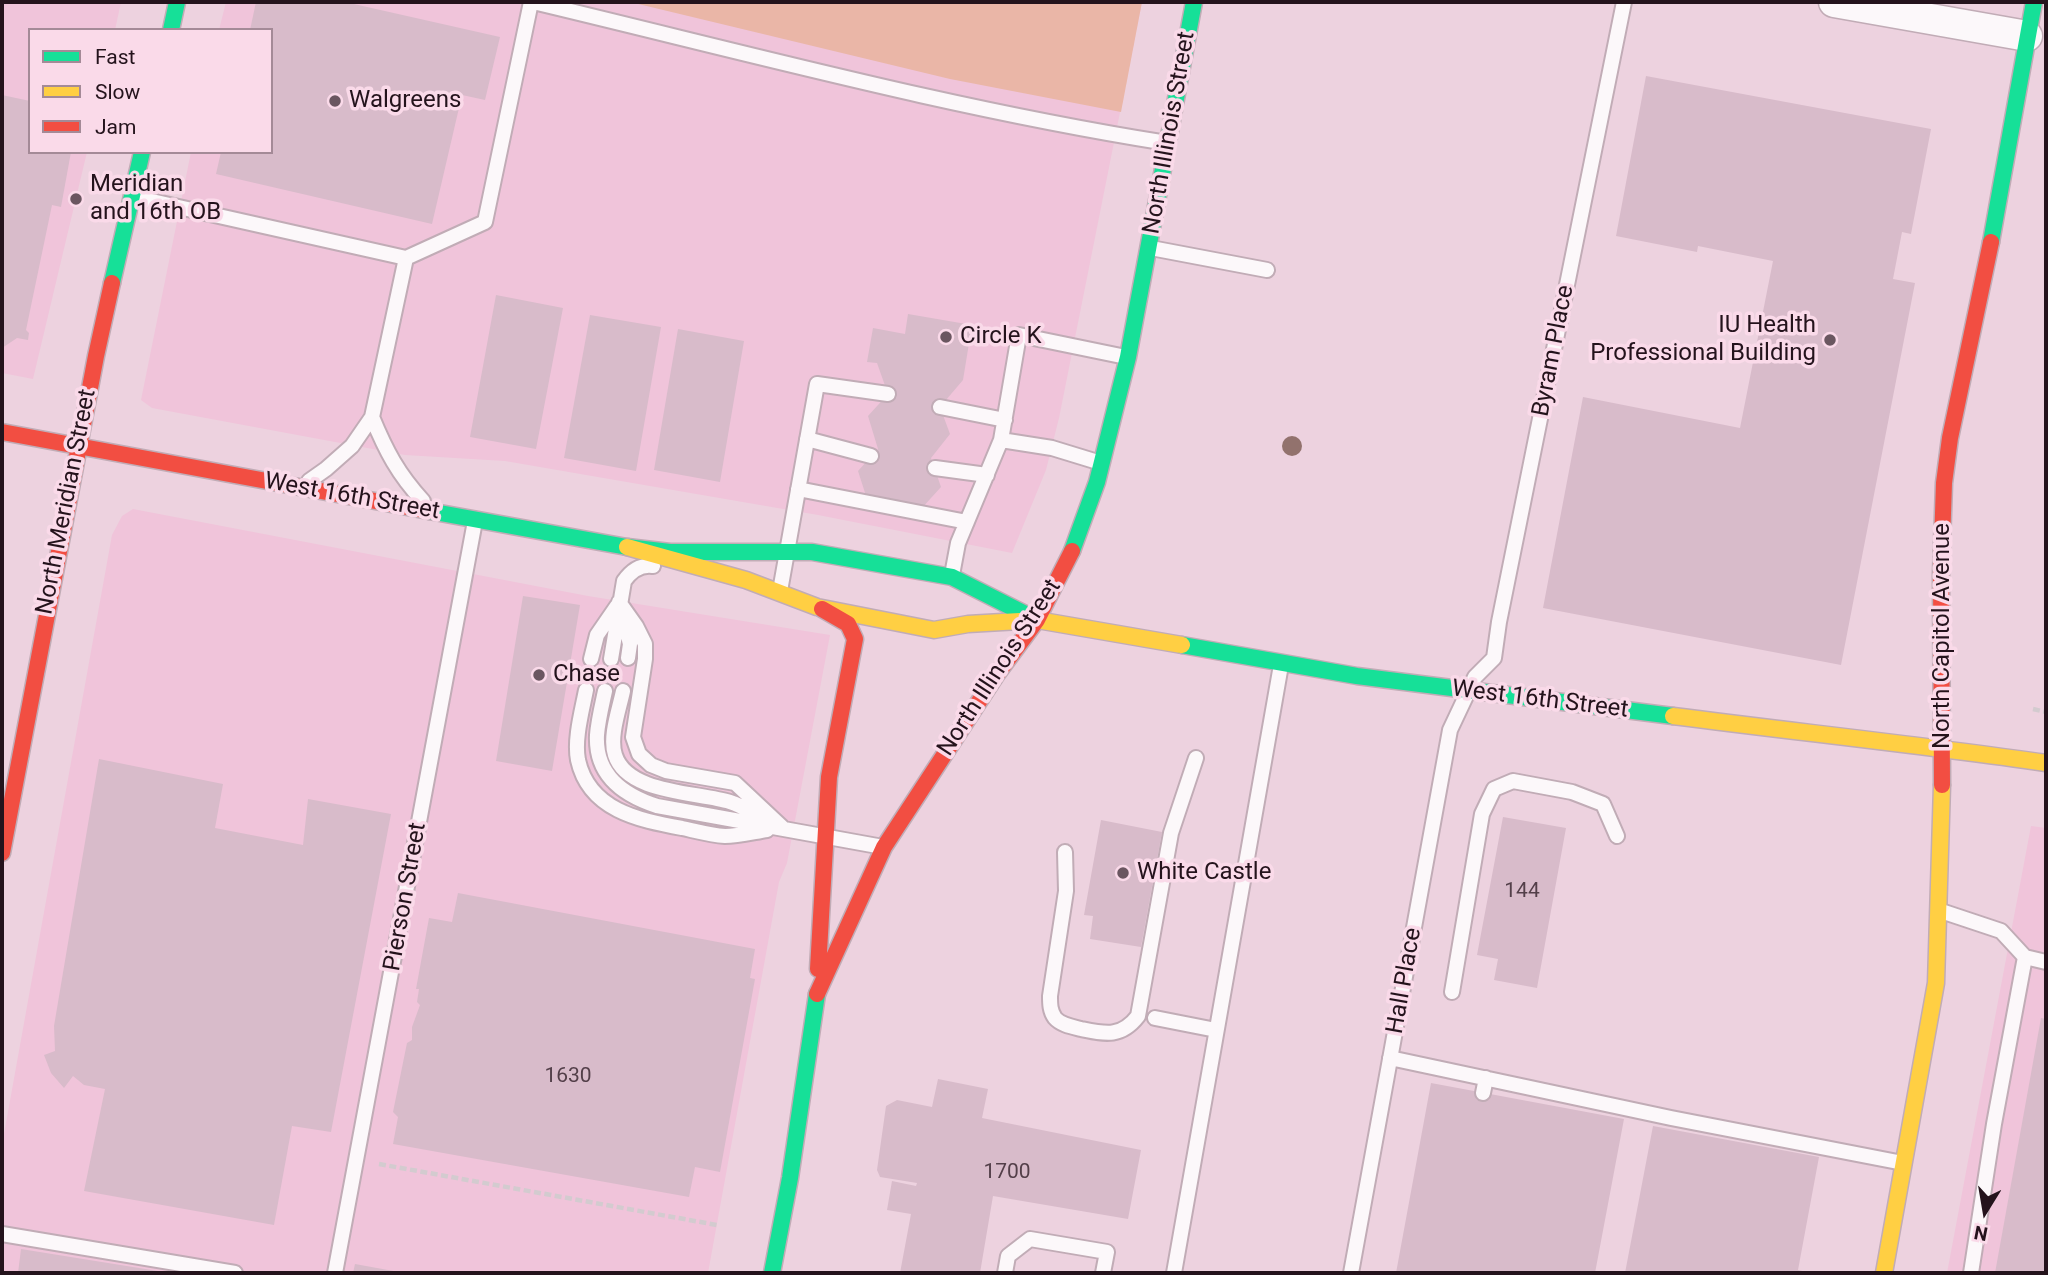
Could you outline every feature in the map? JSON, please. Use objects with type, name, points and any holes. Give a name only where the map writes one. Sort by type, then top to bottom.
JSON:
[{"type":"main road","points":[[171,28],[177,2]]},
{"type":"main road","name":"North Illinois Street","points":[[772,1273],[792,1165],[817,992],[884,847],[996,674],[1037,620],[1071,554],[1102,464],[1128,357],[1194,2]]},
{"type":"main road","name":"North Capitol Avenue","points":[[1884,1273],[1936,983],[1940,910],[1941,574],[1944,483],[1950,438],[1982,290],[2034,2]]},
{"type":"main road","name":"North Meridian Street","points":[[2,853],[78,446],[142,154]]},
{"type":"main road","name":"West 16th Street","points":[[2,432],[627,547],[670,552],[812,552],[952,577],[1037,620]]},
{"type":"main road","name":"West 16th Street","points":[[627,547],[746,580],[817,607],[934,630],[968,624],[1037,620],[1281,664],[1469,691],[2046,763]]},
{"type":"main road","points":[[817,607],[847,621],[854,630],[855,639],[829,777],[817,992]]},
{"type":"street","points":[[1834,2],[2027,36]]},
{"type":"lane","points":[[132,197],[406,258],[485,222],[532,2],[898,91],[1013,116],[1168,144]]},
{"type":"lane","name":"Byram Place","points":[[1469,691],[1475,677],[1494,659],[1624,2]]},
{"type":"lane","points":[[1149,248],[1267,270]]},
{"type":"lane","points":[[297,488],[326,469],[352,446],[372,416],[406,258]]},
{"type":"lane","points":[[952,577],[958,543],[1001,440],[1019,335],[1128,357]]},
{"type":"lane","points":[[780,592],[817,384],[888,394]]},
{"type":"lane","points":[[940,407],[1005,420]]},
{"type":"lane","points":[[372,416],[386,452],[403,480],[433,512]]},
{"type":"lane","points":[[807,439],[872,456]]},
{"type":"lane","points":[[1001,440],[1052,448],[1102,464]]},
{"type":"lane","points":[[935,468],[987,475]]},
{"type":"lane","points":[[798,489],[967,522]]},
{"type":"lane","name":"Pierson Street","points":[[335,1273],[358,1161],[475,520]]},
{"type":"lane","points":[[611,659],[619,601],[624,581],[630,573],[648,565],[713,573]]},
{"type":"lane","points":[[619,601],[630,645],[628,658]]},
{"type":"lane","points":[[591,659],[597,635],[619,601]]},
{"type":"lane","points":[[619,601],[645,644],[633,737],[639,754],[651,765],[666,771],[735,783],[783,828]]},
{"type":"lane","points":[[1174,1273],[1281,664]]},
{"type":"lane","points":[[586,690],[577,757],[593,792],[608,805],[627,816],[648,822],[725,836],[783,828]]},
{"type":"lane","points":[[605,691],[597,737],[601,763],[613,782],[633,799],[657,806],[884,847]]},
{"type":"lane","points":[[622,691],[615,734],[615,756],[628,772],[646,785],[731,802],[783,828]]},
{"type":"lane","name":"Hall Place","points":[[1351,1273],[1450,730],[1469,691]]},
{"type":"lane","points":[[1065,852],[1066,891],[1050,1009],[1056,1019],[1065,1025],[1104,1034],[1118,1032],[1131,1026],[1138,1016],[1171,833],[1196,758]]},
{"type":"lane","points":[[1452,992],[1482,814],[1494,789],[1513,781],[1572,792],[1603,804],[1617,836]]},
{"type":"lane","points":[[1940,910],[2001,931],[2025,957],[2046,962]]},
{"type":"lane","points":[[1971,1273],[1994,1124],[2025,957]]},
{"type":"lane","points":[[1155,1018],[1216,1030]]},
{"type":"lane","points":[[1390,1058],[1671,1118],[1905,1164]]},
{"type":"lane","points":[[1483,1093],[1486,1078]]},
{"type":"lane","points":[[2,1234],[235,1273]]},
{"type":"lane","points":[[1005,1273],[1008,1256],[1030,1238],[1107,1252],[1103,1273]]},
{"type":"path","points":[[2033,709],[2046,712]]},
{"type":"path","points":[[358,1161],[717,1225]]},
{"type":"shaded area","points":[[2,2],[121,2],[115,28],[28,28],[28,154],[87,154],[33,379],[2,373]]},
{"type":"shaded area","points":[[226,2],[1142,2],[1059,418],[1046,470],[1012,553],[818,515],[505,461],[405,455],[152,408],[141,400],[191,154],[273,154],[273,28],[220,28]]},
{"type":"shaded area","points":[[630,2],[1142,2],[1121,112],[950,79]]},
{"type":"shaded area","points":[[133,509],[588,596],[830,635],[787,863],[779,882],[708,1273],[2,1273],[2,1145],[112,535],[122,516]]},
{"type":"shaded area","points":[[2031,826],[2046,828],[2046,1273],[1947,1273]]},
{"type":"building","points":[[256,2],[345,2],[500,37],[485,100],[462,95],[432,224],[216,174],[221,154],[273,154],[273,28],[250,28]]},
{"type":"building","name":"IU Health Professional Building","points":[[1646,76],[1931,129],[1911,234],[1902,232],[1893,279],[1915,283],[1841,665],[1543,608],[1583,397],[1740,428],[1773,261],[1698,246],[1697,252],[1616,236]]},
{"type":"building","points":[[2,95],[28,101],[28,154],[71,154],[61,207],[52,205],[26,330],[29,333],[28,340],[17,338],[2,348]]},
{"type":"building","points":[[496,295],[563,308],[536,449],[470,437]]},
{"type":"building","name":"Circle K","points":[[908,314],[972,325],[963,380],[940,407],[950,434],[931,458],[941,487],[921,509],[867,499],[858,471],[878,449],[868,416],[888,394],[877,363],[867,362],[873,328],[905,334]]},
{"type":"building","points":[[590,315],[661,327],[636,471],[564,458]]},
{"type":"building","points":[[678,329],[744,341],[720,482],[654,470]]},
{"type":"building","name":"Chase","points":[[523,596],[580,605],[552,771],[496,761]]},
{"type":"building","points":[[99,759],[223,784],[215,828],[303,845],[308,799],[391,814],[331,1132],[292,1126],[274,1225],[84,1191],[105,1089],[84,1085],[73,1076],[64,1088],[51,1073],[44,1055],[55,1051],[54,1026]]},
{"type":"building","points":[[1503,817],[1566,828],[1537,988],[1494,980],[1498,959],[1477,955]]},
{"type":"building","name":"White Castle","points":[[1101,820],[1162,832],[1141,947],[1090,939],[1093,916],[1084,915]]},
{"type":"building","points":[[458,893],[755,949],[750,978],[755,979],[720,1172],[695,1167],[689,1197],[393,1144],[398,1117],[393,1112],[407,1043],[412,1040],[412,1027],[420,1005],[417,1002],[419,989],[416,989],[429,918],[452,922]]},
{"type":"building","points":[[2041,1018],[2046,1019],[2046,1273],[1995,1273]]},
{"type":"building","points":[[938,1079],[988,1089],[982,1118],[1141,1150],[1128,1219],[993,1196],[980,1273],[900,1273],[911,1214],[887,1210],[892,1181],[916,1186],[917,1183],[880,1177],[877,1170],[886,1106],[897,1100],[932,1107]]},
{"type":"building","points":[[1431,1083],[1624,1119],[1595,1273],[1396,1273]]},
{"type":"building","points":[[1653,1126],[1819,1157],[1798,1270],[1811,1273],[1625,1273]]},
{"type":"building","points":[[21,1249],[164,1272],[164,1273],[18,1273]]},
{"type":"building","points":[[355,1264],[399,1272],[399,1273],[353,1273]]},
{"type":"traffic: fast","points":[[171,28],[177,2]]},
{"type":"traffic: fast","points":[[1072,551],[1097,482],[1128,357],[1194,2]]},
{"type":"traffic: fast","points":[[1991,242],[2034,2]]},
{"type":"traffic: fast","points":[[112,283],[142,154]]},
{"type":"traffic: fast","points":[[429,511],[627,547],[670,552],[812,552],[952,577],[1037,620]]},
{"type":"traffic: fast","points":[[1182,645],[1357,676],[1673,716]]},
{"type":"traffic: fast","points":[[772,1273],[790,1178],[817,994]]},
{"type":"traffic: slow","points":[[627,547],[746,580],[817,607],[934,630],[968,624],[1037,620],[1182,645]]},
{"type":"traffic: slow","points":[[1673,716],[2046,763]]},
{"type":"traffic: slow","points":[[1884,1273],[1936,983],[1942,785]]},
{"type":"traffic: jam","points":[[1942,785],[1941,574],[1944,483],[1950,438],[1991,242]]},
{"type":"traffic: jam","points":[[2,853],[112,283]]},
{"type":"traffic: jam","points":[[2,432],[429,511]]},
{"type":"traffic: jam","points":[[817,994],[884,847],[997,674],[1037,620],[1072,551]]},
{"type":"traffic: jam","points":[[818,969],[829,777],[855,639],[848,624],[822,609]]},
{"type":"place","name":"Walgreens","points":[[335,101]]},
{"type":"place","name":"Meridian and 16th OB","points":[[76,199]]},
{"type":"place","name":"Circle K","points":[[946,337]]},
{"type":"place","name":"IU Health Professional Building","points":[[1830,340]]},
{"type":"place","name":"Chase","points":[[539,675]]},
{"type":"place","name":"White Castle","points":[[1123,873]]}]
